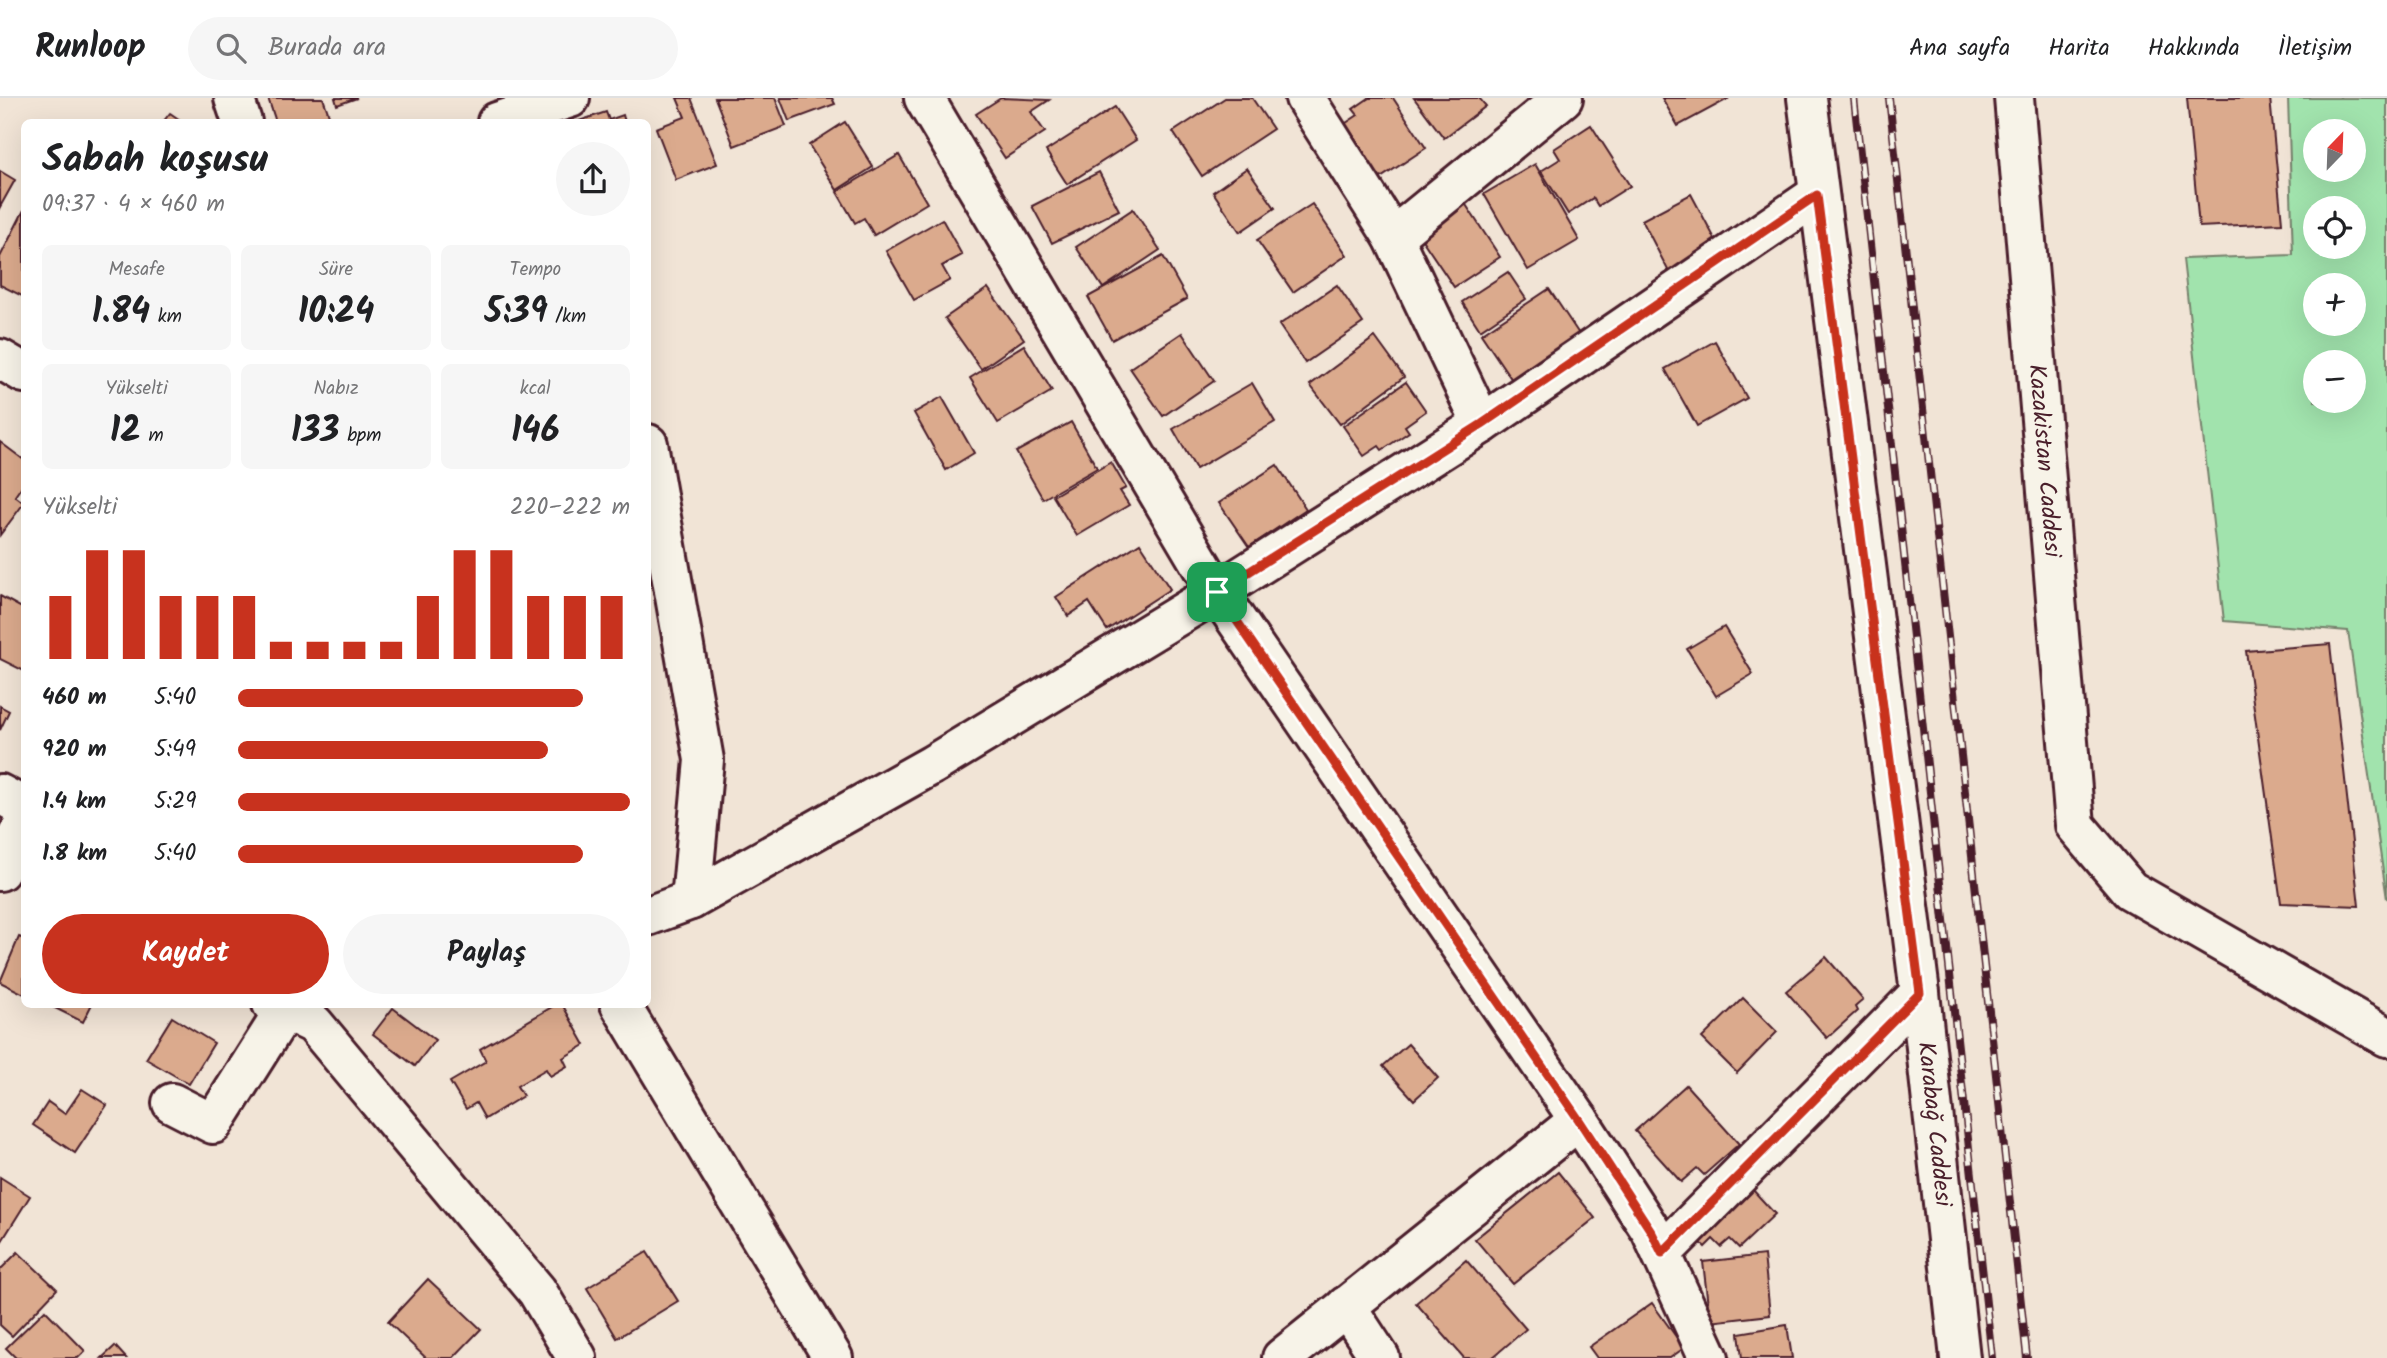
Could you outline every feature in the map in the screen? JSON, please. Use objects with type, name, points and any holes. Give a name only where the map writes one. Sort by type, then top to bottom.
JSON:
[{"type":"street","points":[[234,98],[241,119]]},
{"type":"street","points":[[506,119],[570,98]]},
{"type":"street","points":[[924,98],[1217,592],[1579,1120],[1651,1231],[1709,1358]]},
{"type":"street","points":[[1305,98],[1393,237],[1482,424]]},
{"type":"street","points":[[1393,237],[1563,98]]},
{"type":"street","name":"Karabağ Caddesi","points":[[1807,98],[1817,195],[1920,993],[1960,1358]]},
{"type":"street","name":"Kazakistan Caddesi","points":[[2014,98],[2075,825],[2130,890],[2387,1037]]},
{"type":"street","points":[[651,914],[691,900],[932,765],[1217,592],[1482,424],[1817,195]]},
{"type":"street","points":[[0,359],[21,371]]},
{"type":"street","points":[[651,461],[704,760],[691,900]]},
{"type":"street","points":[[0,794],[21,805]]},
{"type":"street","points":[[21,829],[0,873],[21,885]]},
{"type":"street","points":[[1662,1253],[1920,993]]},
{"type":"street","points":[[172,1102],[213,1124],[277,1008]]},
{"type":"street","points":[[280,1008],[314,1024],[537,1291],[577,1358]]},
{"type":"street","points":[[622,1008],[833,1358]]},
{"type":"street","points":[[1282,1358],[1579,1120]]},
{"type":"street","points":[[1346,1306],[1380,1358]]},
{"type":"green space","points":[[2288,98],[2387,98],[2387,899],[2348,631],[2224,621],[2183,259],[2293,255]]},
{"type":"building","points":[[268,98],[323,98],[330,118],[327,119],[275,119]]},
{"type":"building","points":[[335,98],[357,98],[337,105]]},
{"type":"building","points":[[677,98],[691,98],[717,164],[676,180],[656,128],[685,117]]},
{"type":"building","points":[[715,98],[775,98],[786,126],[734,146]]},
{"type":"building","points":[[780,98],[832,98],[835,104],[789,121]]},
{"type":"building","points":[[1001,98],[1049,100],[1031,112],[1045,132],[1005,158],[976,114]]},
{"type":"building","points":[[1225,98],[1252,98],[1273,129],[1202,176],[1173,132]]},
{"type":"building","points":[[1369,98],[1393,98],[1426,148],[1379,179],[1343,125],[1358,115],[1353,109]]},
{"type":"building","points":[[1414,98],[1479,98],[1486,106],[1444,138]]},
{"type":"building","points":[[1662,98],[1727,98],[1728,99],[1678,126]]},
{"type":"building","points":[[2187,98],[2270,98],[2282,223],[2199,227]]},
{"type":"building","points":[[1115,107],[1136,140],[1067,184],[1046,151]]},
{"type":"building","points":[[606,112],[609,119],[585,119]]},
{"type":"building","points":[[170,113],[179,119],[165,119]]},
{"type":"building","points":[[845,122],[873,167],[837,190],[809,145]]},
{"type":"building","points":[[1591,125],[1630,186],[1598,206],[1593,198],[1568,214],[1541,171],[1560,159],[1554,149]]},
{"type":"building","points":[[899,155],[927,203],[874,235],[864,218],[855,223],[837,192]]},
{"type":"building","points":[[1535,164],[1579,240],[1528,270],[1484,194]]},
{"type":"building","points":[[1247,168],[1275,208],[1240,232],[1213,192]]},
{"type":"building","points":[[0,171],[15,180],[0,207]]},
{"type":"building","points":[[1099,172],[1119,210],[1052,243],[1032,206]]},
{"type":"building","points":[[1457,191],[1500,257],[1454,287],[1421,238],[1434,230],[1423,214]]},
{"type":"building","points":[[1691,194],[1722,252],[1672,278],[1642,220]]},
{"type":"building","points":[[1312,204],[1347,255],[1293,292],[1257,240]]},
{"type":"building","points":[[1133,209],[1160,250],[1103,288],[1076,247]]},
{"type":"building","points":[[21,216],[21,296],[0,285],[0,257]]},
{"type":"building","points":[[942,219],[962,255],[942,266],[950,280],[914,300],[886,251]]},
{"type":"building","points":[[1163,256],[1187,299],[1112,340],[1088,297]]},
{"type":"building","points":[[1508,272],[1526,299],[1480,330],[1462,302]]},
{"type":"building","points":[[1337,285],[1363,323],[1305,363],[1279,325]]},
{"type":"building","points":[[988,288],[1024,339],[981,369],[945,318]]},
{"type":"building","points":[[1549,289],[1585,343],[1562,347],[1512,380],[1481,334]]},
{"type":"building","points":[[1182,333],[1214,381],[1163,416],[1130,368]]},
{"type":"building","points":[[1375,337],[1404,377],[1340,424],[1310,385]]},
{"type":"building","points":[[1715,341],[1747,398],[1697,426],[1665,369]]},
{"type":"building","points":[[1024,345],[1052,391],[998,423],[970,378]]},
{"type":"building","points":[[1406,382],[1426,411],[1405,426],[1409,432],[1382,450],[1379,446],[1364,456],[1343,426]]},
{"type":"building","points":[[1252,383],[1275,422],[1196,469],[1173,429]]},
{"type":"building","points":[[942,397],[974,453],[946,470],[914,413]]},
{"type":"building","points":[[1071,422],[1097,468],[1043,499],[1016,452]]},
{"type":"building","points":[[0,442],[21,458],[21,487],[15,496],[21,501],[21,507],[0,535]]},
{"type":"building","points":[[1111,462],[1126,488],[1120,491],[1129,505],[1077,536],[1053,496]]},
{"type":"building","points":[[1277,465],[1306,509],[1249,547],[1219,503]]},
{"type":"building","points":[[1140,543],[1170,589],[1107,630],[1089,602],[1068,616],[1056,597]]},
{"type":"building","points":[[0,596],[21,607],[21,670],[0,659]]},
{"type":"building","points":[[1724,627],[1753,674],[1716,696],[1687,649]]},
{"type":"building","points":[[2330,644],[2359,906],[2281,903],[2246,651]]},
{"type":"building","points":[[0,706],[9,711],[0,730]]},
{"type":"building","points":[[19,937],[21,938],[21,992],[0,982]]},
{"type":"building","points":[[1826,957],[1863,1000],[1855,1007],[1857,1011],[1827,1038],[1786,991]]},
{"type":"building","points":[[1743,998],[1777,1032],[1737,1073],[1702,1038]]},
{"type":"building","points":[[55,1008],[90,1008],[83,1022]]},
{"type":"building","points":[[393,1008],[435,1040],[415,1066],[373,1034]]},
{"type":"building","points":[[550,1008],[564,1008],[585,1045],[563,1058],[567,1066],[550,1076],[546,1069],[517,1086],[523,1096],[485,1119],[476,1103],[466,1109],[450,1082],[486,1061],[480,1049]]},
{"type":"building","points":[[172,1017],[214,1043],[189,1084],[146,1059]]},
{"type":"building","points":[[1408,1044],[1438,1078],[1414,1100],[1383,1066]]},
{"type":"building","points":[[1686,1085],[1739,1144],[1704,1175],[1697,1168],[1681,1182],[1635,1131]]},
{"type":"building","points":[[82,1089],[107,1105],[75,1153],[33,1125],[48,1102],[65,1114]]},
{"type":"building","points":[[1558,1172],[1595,1218],[1513,1284],[1475,1239]]},
{"type":"building","points":[[0,1177],[30,1196],[0,1244]]},
{"type":"building","points":[[1752,1189],[1775,1214],[1739,1248],[1730,1239],[1721,1247],[1713,1239],[1705,1247],[1698,1240]]},
{"type":"building","points":[[18,1252],[57,1289],[12,1336],[0,1325],[0,1270]]},
{"type":"building","points":[[647,1252],[678,1301],[617,1338],[587,1288]]},
{"type":"building","points":[[1764,1255],[1770,1315],[1710,1322],[1703,1262]]},
{"type":"building","points":[[1466,1260],[1526,1329],[1492,1358],[1464,1358],[1416,1303]]},
{"type":"building","points":[[428,1279],[481,1329],[453,1358],[426,1358],[388,1322]]},
{"type":"building","points":[[1652,1303],[1684,1348],[1670,1358],[1597,1358],[1589,1347]]},
{"type":"building","points":[[45,1310],[85,1351],[78,1358],[16,1358],[6,1348]]},
{"type":"building","points":[[1787,1325],[1792,1358],[1742,1358],[1739,1333]]},
{"type":"building","points":[[115,1346],[126,1358],[102,1358]]},
{"type":"railway","points":[[1854,98],[1992,1358]]},
{"type":"railway","points":[[1889,98],[2027,1358]]},
{"type":"route","points":[[1817,195],[1920,993],[1662,1253],[1651,1231],[1579,1120],[1217,592],[1482,424],[1817,195]]}]
